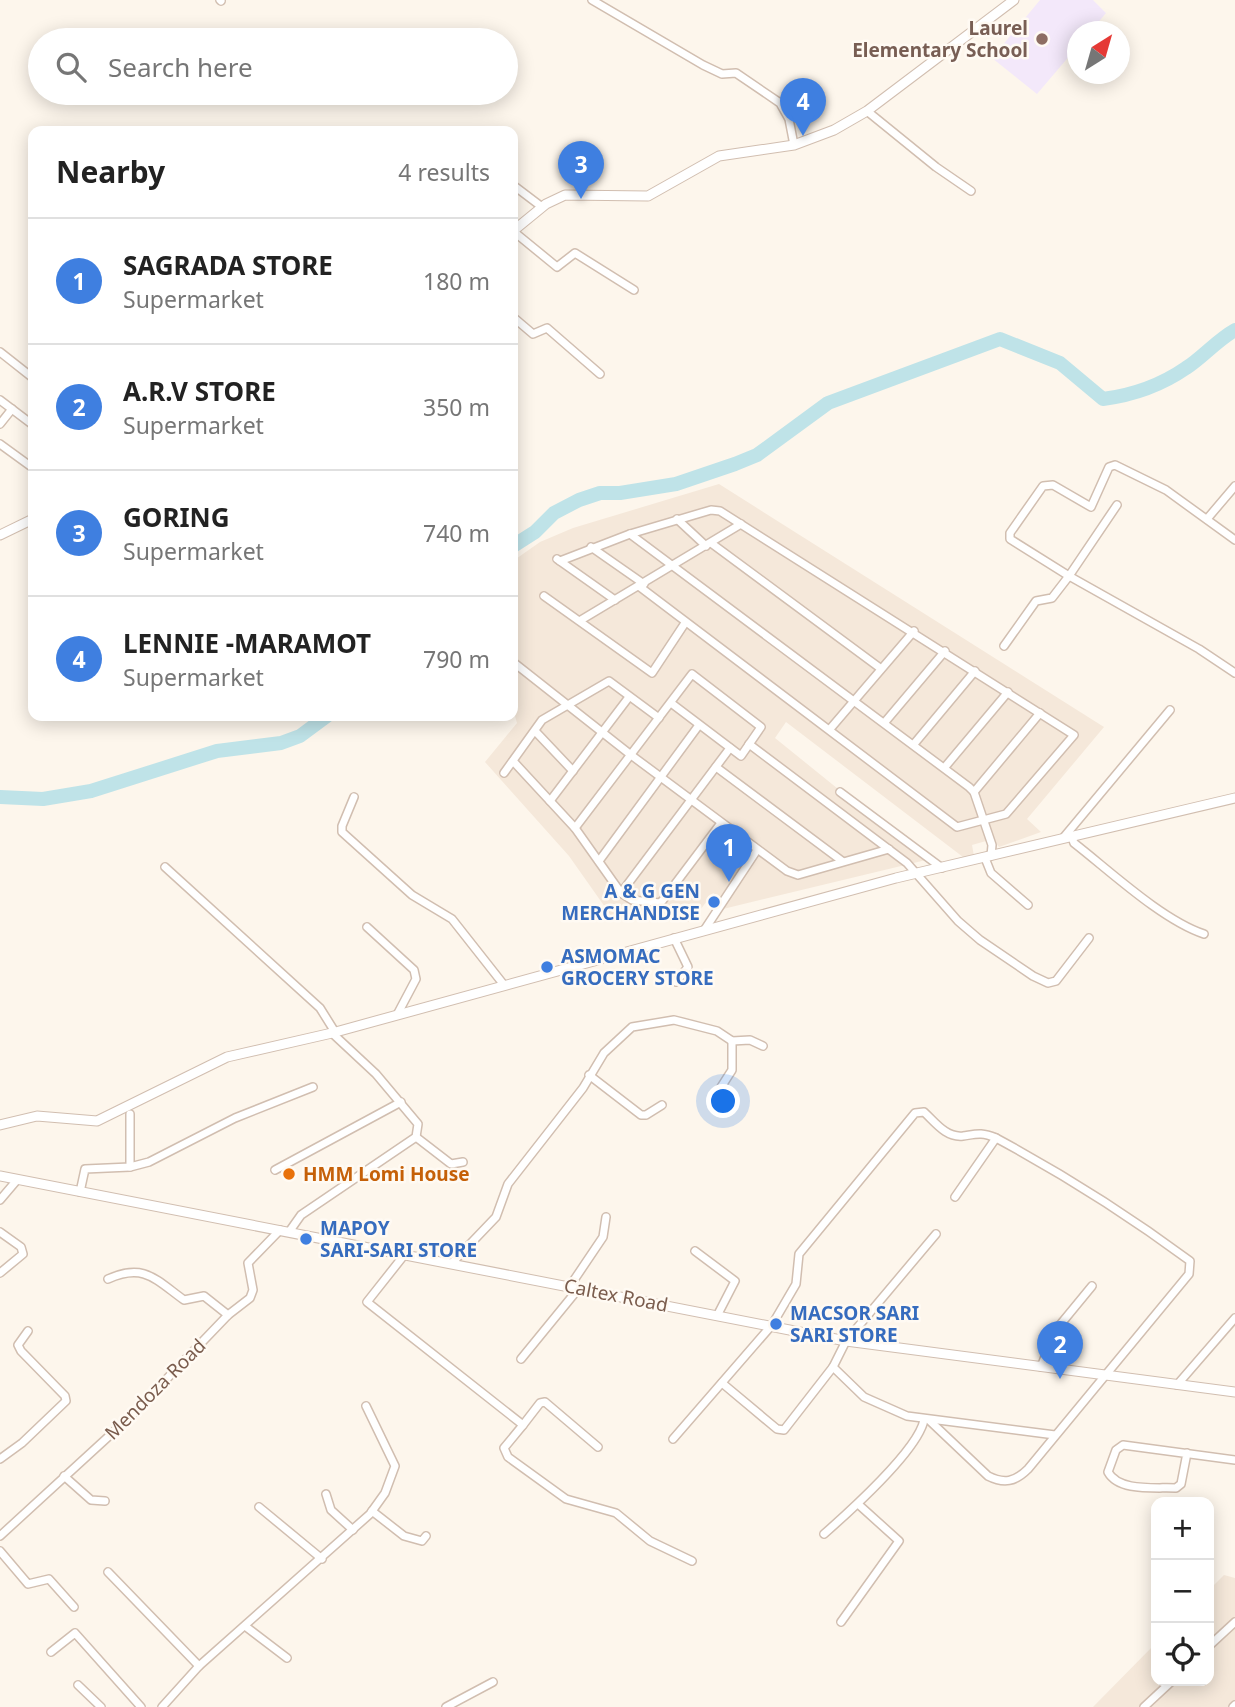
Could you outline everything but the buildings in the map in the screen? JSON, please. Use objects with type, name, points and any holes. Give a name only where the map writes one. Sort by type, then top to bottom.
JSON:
[{"type":"street","points":[[592,0],[703,65],[722,74],[736,73],[780,103],[789,119],[794,145]]},
{"type":"street","points":[[518,227],[542,208],[565,195],[648,196],[719,156],[794,145],[834,131],[867,111],[1014,0]]},
{"type":"street","points":[[867,111],[971,191]]},
{"type":"street","points":[[518,189],[542,208]]},
{"type":"street","points":[[518,235],[558,267],[575,253],[634,290]]},
{"type":"street","points":[[518,321],[533,334],[547,328],[600,374]]},
{"type":"street","points":[[0,352],[28,374]]},
{"type":"street","points":[[0,400],[28,421]]},
{"type":"street","points":[[0,424],[12,409]]},
{"type":"street","points":[[0,444],[28,464]]},
{"type":"street","points":[[1235,540],[1166,490],[1115,465],[1110,467],[1091,507],[1053,485],[1043,486],[1010,533],[1010,539],[1069,576],[1199,649],[1235,673]]},
{"type":"street","points":[[1207,519],[1235,486]]},
{"type":"street","points":[[1004,646],[1036,601],[1052,598],[1118,505]]},
{"type":"street","points":[[591,547],[642,585],[685,623],[830,729],[957,827],[1006,814],[1074,735],[914,631],[720,511],[711,510],[677,519],[591,547],[558,560],[615,600]]},
{"type":"street","points":[[677,519],[880,668]]},
{"type":"street","points":[[0,535],[28,521]]},
{"type":"street","points":[[581,620],[741,524]]},
{"type":"street","points":[[630,534],[676,565],[945,767],[974,792],[992,845],[988,857],[991,873],[1028,905]]},
{"type":"street","points":[[544,596],[652,673],[685,623]]},
{"type":"street","points":[[830,729],[914,631]]},
{"type":"street","points":[[885,722],[945,651]]},
{"type":"street","points":[[518,666],[600,732],[757,850],[798,875],[889,849]]},
{"type":"street","points":[[914,744],[975,671]]},
{"type":"street","points":[[575,828],[692,674],[761,727],[741,756],[671,703]]},
{"type":"street","points":[[503,773],[536,732],[542,720],[609,681],[659,718]]},
{"type":"street","points":[[945,767],[1007,692]]},
{"type":"street","points":[[550,801],[629,696]]},
{"type":"street","points":[[1067,836],[1170,710]]},
{"type":"street","points":[[974,792],[1040,713]]},
{"type":"street","points":[[599,861],[699,725]]},
{"type":"street","points":[[536,732],[573,771]]},
{"type":"street","points":[[749,744],[918,873],[958,921],[980,940],[1048,983],[1056,981],[1088,938]]},
{"type":"street","points":[[621,892],[730,748]]},
{"type":"street","points":[[513,761],[575,828],[621,892],[632,900],[660,902],[721,823]]},
{"type":"street","points":[[716,767],[842,861]]},
{"type":"street","points":[[840,792],[942,868]]},
{"type":"street","points":[[354,797],[342,832],[421,902],[452,919],[504,985]]},
{"type":"street","points":[[0,1125],[37,1116],[97,1121],[228,1057],[333,1033],[705,929],[918,873],[1235,797]]},
{"type":"street","points":[[1067,836],[1163,912],[1187,929],[1204,934]]},
{"type":"street","points":[[705,929],[757,850]]},
{"type":"street","points":[[165,867],[320,1008],[333,1033],[376,1074],[418,1124],[416,1137],[301,1215],[284,1231]]},
{"type":"street","points":[[367,927],[414,970],[416,979],[398,1013]]},
{"type":"street","points":[[674,938],[688,967],[676,982]]},
{"type":"street","points":[[452,1263],[496,1217],[509,1184],[583,1088],[604,1053],[632,1027],[674,1020],[717,1031],[732,1041],[750,1040],[762,1046]]},
{"type":"street","points":[[716,1095],[732,1069],[732,1041]]},
{"type":"street","points":[[589,1075],[641,1115],[646,1115],[662,1105]]},
{"type":"street","points":[[80,1192],[85,1169],[130,1167],[149,1162],[235,1118],[313,1087]]},
{"type":"street","points":[[275,1170],[401,1102]]},
{"type":"street","points":[[673,1439],[772,1325],[796,1284],[799,1254],[915,1113],[925,1112],[944,1131],[954,1136],[976,1131],[996,1138],[1041,1162],[1092,1197],[1124,1212],[1190,1261],[1189,1274],[1021,1476],[1014,1480],[998,1481],[961,1453],[927,1420]]},
{"type":"street","points":[[130,1114],[130,1167]]},
{"type":"street","points":[[416,1137],[451,1164],[463,1162]]},
{"type":"street","points":[[955,1196],[996,1138]]},
{"type":"street","name":"Caltex Road","points":[[0,1176],[846,1341],[1235,1392]]},
{"type":"street","points":[[0,1200],[17,1181]]},
{"type":"street","points":[[521,1359],[574,1287],[603,1237],[606,1217]]},
{"type":"street","name":"Mendoza Road","points":[[0,1536],[132,1415],[228,1315],[252,1295],[248,1263],[284,1231]]},
{"type":"street","points":[[0,1232],[21,1247],[23,1254],[0,1273]]},
{"type":"street","points":[[722,1382],[781,1430],[792,1420],[833,1367],[846,1341],[936,1234]]},
{"type":"street","points":[[695,1251],[735,1281],[718,1314]]},
{"type":"street","points":[[405,1254],[368,1299],[369,1305],[523,1425]]},
{"type":"street","points":[[108,1279],[128,1270],[141,1272],[184,1300],[204,1296],[228,1315]]},
{"type":"street","points":[[1041,1367],[1055,1331],[1092,1286]]},
{"type":"street","points":[[1177,1385],[1235,1318]]},
{"type":"street","points":[[0,1459],[22,1443],[66,1401],[65,1396],[21,1351],[18,1345],[28,1331]]},
{"type":"street","points":[[833,1367],[876,1405],[927,1420],[1055,1435]]},
{"type":"street","points":[[598,1447],[545,1402],[540,1403],[504,1448],[508,1457],[566,1499],[616,1513],[650,1541],[692,1561]]},
{"type":"street","points":[[161,1707],[198,1666],[353,1530],[385,1493],[395,1466],[366,1406]]},
{"type":"street","points":[[824,1534],[858,1504],[920,1433],[927,1420]]},
{"type":"street","points":[[1187,1453],[1181,1484],[1176,1488],[1124,1485],[1114,1480],[1108,1472],[1116,1450],[1123,1445],[1187,1453],[1235,1460]]},
{"type":"street","points":[[64,1476],[92,1500],[105,1501]]},
{"type":"street","points":[[326,1494],[331,1510],[353,1530]]},
{"type":"street","points":[[841,1622],[900,1541],[858,1504]]},
{"type":"street","points":[[259,1507],[322,1559]]},
{"type":"street","points":[[372,1511],[413,1541],[422,1541],[426,1536]]},
{"type":"street","points":[[0,1551],[28,1584],[49,1579],[74,1607]]},
{"type":"street","points":[[108,1572],[198,1666]]},
{"type":"street","points":[[1214,1642],[1235,1622]]},
{"type":"street","points":[[245,1626],[287,1658]]},
{"type":"street","points":[[51,1652],[75,1633],[141,1707]]},
{"type":"street","points":[[446,1707],[493,1682]]},
{"type":"street","points":[[78,1685],[101,1707]]},
{"type":"street","points":[[1144,1707],[1167,1686]]},
{"type":"shaded area","name":"Laurel Elementary School","points":[[1040,0],[1093,0],[1106,13],[1099,21],[1067,21],[1067,59],[1037,94],[992,58]]},
{"type":"shaded area","points":[[719,484],[1104,727],[1027,819],[1041,832],[999,847],[993,839],[972,845],[974,856],[963,857],[786,722],[775,738],[926,860],[723,909],[727,903],[713,893],[691,922],[612,917],[569,856],[485,762],[518,721],[518,557],[540,542],[573,528]]},
{"type":"shaded area","points":[[1224,1575],[1235,1578],[1235,1707],[1093,1707],[1151,1648],[1151,1686],[1214,1686],[1214,1585]]},
{"type":"waterway","points":[[518,543],[535,532],[554,513],[579,500],[600,493],[620,493],[676,484],[735,464],[757,455],[828,403],[1000,339],[1060,363],[1103,399],[1136,392],[1166,380],[1192,364],[1235,330]]},
{"type":"waterway","points":[[0,797],[43,799],[91,791],[217,751],[281,743],[300,736],[320,721]]},
{"type":"place","name":"Laurel Elementary School","points":[[1042,39]]},
{"type":"place","name":"LENNIE -MARAMOT","points":[[803,136]]},
{"type":"place","name":"GORING","points":[[581,199]]},
{"type":"place","name":"SAGRADA STORE","points":[[729,882]]},
{"type":"place","name":"A & G GEN MERCHANDISE","points":[[714,902]]},
{"type":"place","name":"ASMOMAC GROCERY STORE","points":[[547,967]]},
{"type":"place","name":"HMM Lomi House","points":[[289,1174]]},
{"type":"place","name":"MAPOY SARI-SARI STORE","points":[[306,1239]]},
{"type":"place","name":"MACSOR SARI SARI STORE","points":[[776,1324]]},
{"type":"place","name":"A.R.V STORE","points":[[1060,1379]]}]
